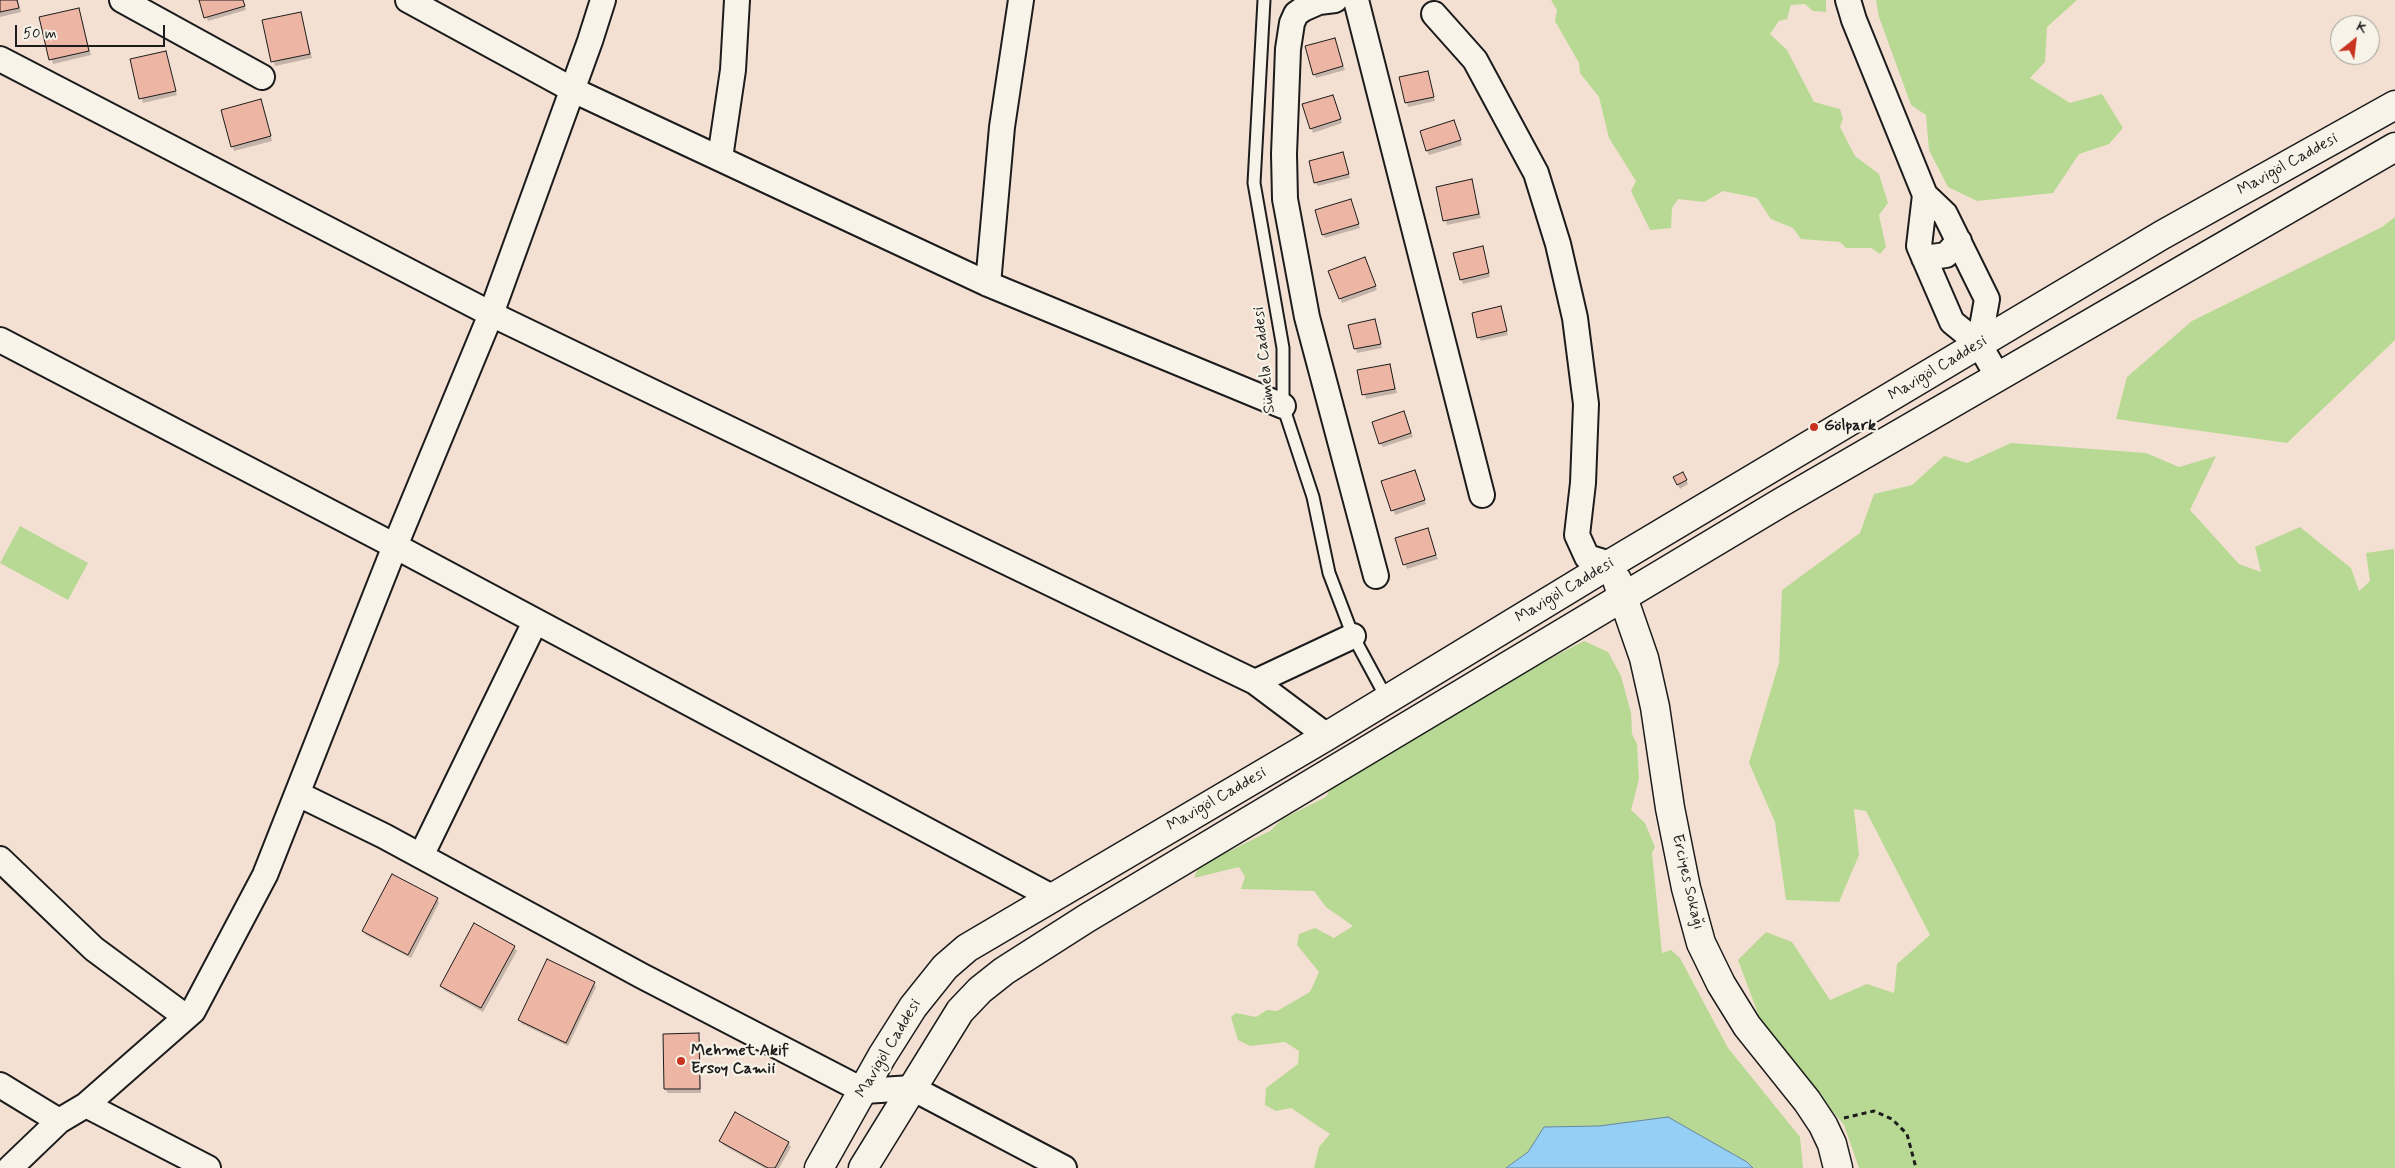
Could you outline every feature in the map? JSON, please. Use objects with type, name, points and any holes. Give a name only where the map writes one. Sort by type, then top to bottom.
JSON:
[{"type":"main road","name":"Mavigöl Caddesi","points":[[819,1168],[913,1007],[944,967],[967,948],[1328,736],[1610,564],[2162,235],[2395,104]]},
{"type":"main road","name":"Mavigöl Caddesi","points":[[863,1168],[960,1011],[980,990],[1004,971],[1087,918],[1624,596],[2395,147]]},
{"type":"main road","name":"Erciyes Sokağı","points":[[1610,564],[1624,596],[1644,658],[1686,888],[1701,943],[1721,984],[1747,1026],[1823,1125],[1832,1144],[1838,1168]]},
{"type":"street","points":[[122,0],[262,77]]},
{"type":"street","points":[[408,0],[573,90],[988,284],[1283,406]]},
{"type":"street","points":[[10,1168],[59,1121],[86,1105],[193,1011],[266,875],[395,546],[491,314],[573,90],[602,0]]},
{"type":"street","points":[[720,158],[733,70],[737,0]]},
{"type":"street","points":[[988,284],[1002,127],[1020,0]]},
{"type":"street","points":[[1335,0],[1319,2],[1303,9],[1296,14],[1292,23],[1288,49],[1284,154],[1285,199],[1307,317],[1376,576]]},
{"type":"street","points":[[1356,0],[1482,495]]},
{"type":"street","points":[[1848,0],[1854,20],[1925,195],[1945,214],[1987,299],[1980,344]]},
{"type":"street","points":[[1434,14],[1475,60],[1536,172],[1558,244],[1575,318],[1586,404],[1577,535],[1588,557],[1610,564]]},
{"type":"street","points":[[0,59],[491,314],[1255,682],[1328,736]]},
{"type":"street","points":[[1925,195],[1919,246],[1952,322],[1980,344],[1998,377]]},
{"type":"street","points":[[1924,258],[1946,255],[1958,241]]},
{"type":"street","points":[[0,340],[395,546],[1052,897]]},
{"type":"street","points":[[421,856],[535,622]]},
{"type":"street","points":[[1255,682],[1353,636]]},
{"type":"street","points":[[298,794],[421,856],[642,976],[864,1091],[912,1088],[1064,1168]]},
{"type":"street","points":[[0,859],[94,949],[186,1017]]},
{"type":"street","points":[[0,1085],[59,1121]]},
{"type":"street","points":[[86,1105],[208,1168]]},
{"type":"lane","name":"Sümela Caddesi","points":[[1264,0],[1254,184],[1283,348],[1283,406],[1313,497],[1329,573],[1353,636],[1387,699]]},
{"type":"path","points":[[1823,1125],[1874,1111],[1892,1119],[1907,1134],[1916,1168]]},
{"type":"green space","points":[[1551,0],[1826,0],[1826,12],[1813,11],[1805,4],[1791,5],[1787,19],[1779,21],[1770,34],[1787,50],[1814,102],[1840,109],[1843,119],[1840,127],[1855,156],[1879,174],[1888,203],[1879,215],[1886,247],[1880,254],[1871,248],[1846,248],[1840,242],[1801,239],[1793,228],[1771,219],[1757,198],[1723,191],[1704,202],[1678,199],[1672,208],[1671,228],[1650,230],[1631,191],[1636,181],[1609,138],[1599,97],[1580,73],[1579,63],[1555,21],[1557,10]]},
{"type":"green space","points":[[1876,0],[2077,0],[2047,27],[2045,62],[2030,78],[2070,103],[2102,94],[2123,128],[2109,144],[2079,154],[2053,193],[1977,201],[1948,187],[1929,150],[1926,115],[1911,105],[1879,17]]},
{"type":"green space","points":[[2395,217],[2395,340],[2287,443],[2116,419],[2127,377],[2192,321],[2382,227]]},
{"type":"green space","points":[[2011,443],[2146,453],[2179,467],[2216,456],[2190,510],[2239,564],[2261,572],[2255,547],[2300,527],[2351,568],[2359,591],[2370,581],[2366,553],[2394,549],[2395,1168],[1859,1168],[1844,1125],[1763,1027],[1738,960],[1766,932],[1792,942],[1830,1000],[1867,984],[1894,993],[1897,964],[1930,935],[1866,811],[1854,809],[1859,855],[1839,902],[1786,900],[1775,822],[1749,763],[1779,663],[1782,590],[1860,533],[1874,494],[1912,485],[1944,456],[1967,463]]},
{"type":"green space","points":[[20,526],[88,563],[68,600],[0,563]]},
{"type":"green space","points":[[1584,641],[1608,652],[1621,676],[1631,713],[1632,734],[1637,744],[1639,779],[1631,810],[1645,823],[1655,847],[1652,853],[1662,953],[1671,950],[1680,958],[1728,1048],[1800,1137],[1803,1168],[1753,1168],[1747,1161],[1599,1126],[1545,1127],[1528,1152],[1506,1168],[1314,1168],[1319,1147],[1330,1134],[1291,1108],[1276,1111],[1265,1105],[1266,1088],[1298,1064],[1299,1051],[1285,1042],[1250,1046],[1238,1040],[1231,1017],[1236,1013],[1256,1017],[1267,1010],[1277,1011],[1310,992],[1319,972],[1297,945],[1299,934],[1315,928],[1334,938],[1353,926],[1326,907],[1314,891],[1241,889],[1245,877],[1239,867],[1194,878],[1199,866],[1270,831],[1282,819],[1326,797],[1332,786],[1521,667],[1542,663]]},
{"type":"water","points":[[1668,1117],[1747,1162],[1753,1168],[1506,1168],[1528,1152],[1544,1127],[1599,1126]]},
{"type":"building","points":[[0,0],[17,0],[19,8],[0,12]]},
{"type":"building","points":[[199,0],[243,0],[245,6],[204,18]]},
{"type":"building","points":[[79,8],[89,51],[49,60],[39,17]]},
{"type":"building","points":[[301,12],[310,54],[271,62],[262,20]]},
{"type":"building","points":[[1335,38],[1343,66],[1313,75],[1305,46]]},
{"type":"building","points":[[166,51],[176,91],[139,99],[130,59]]},
{"type":"building","points":[[1428,71],[1434,97],[1405,103],[1399,77]]},
{"type":"building","points":[[1333,95],[1341,119],[1310,129],[1302,104]]},
{"type":"building","points":[[261,99],[271,136],[231,147],[221,110]]},
{"type":"building","points":[[1454,120],[1461,140],[1426,151],[1420,131]]},
{"type":"building","points":[[1343,152],[1349,174],[1314,183],[1309,161]]},
{"type":"building","points":[[1472,179],[1479,214],[1443,221],[1436,187]]},
{"type":"building","points":[[1351,199],[1359,224],[1322,235],[1315,210]]},
{"type":"building","points":[[1483,246],[1489,273],[1460,280],[1453,253]]},
{"type":"building","points":[[1365,257],[1376,286],[1339,299],[1328,271]]},
{"type":"building","points":[[1501,306],[1507,331],[1477,338],[1472,313]]},
{"type":"building","points":[[1375,319],[1381,344],[1354,349],[1348,325]]},
{"type":"building","points":[[1390,364],[1395,389],[1362,395],[1357,370]]},
{"type":"building","points":[[1404,411],[1411,433],[1379,444],[1372,422]]},
{"type":"building","points":[[1415,470],[1425,500],[1391,511],[1381,481]]},
{"type":"building","points":[[1683,472],[1687,480],[1677,485],[1673,477]]},
{"type":"building","points":[[1428,528],[1436,555],[1403,565],[1395,538]]},
{"type":"building","points":[[392,874],[438,898],[408,955],[362,931]]},
{"type":"building","points":[[474,923],[515,946],[481,1008],[440,986]]},
{"type":"building","points":[[547,959],[595,982],[566,1043],[518,1020]]},
{"type":"building","name":"Mehmet Akif Ersoy Camii","points":[[699,1033],[700,1089],[664,1089],[663,1034]]},
{"type":"building","points":[[735,1112],[789,1142],[775,1168],[768,1168],[719,1141]]},
{"type":"place","name":"Gölpark","points":[[1814,427]]},
{"type":"place","name":"Mehmet Akif Ersoy Camii","points":[[681,1061]]}]
